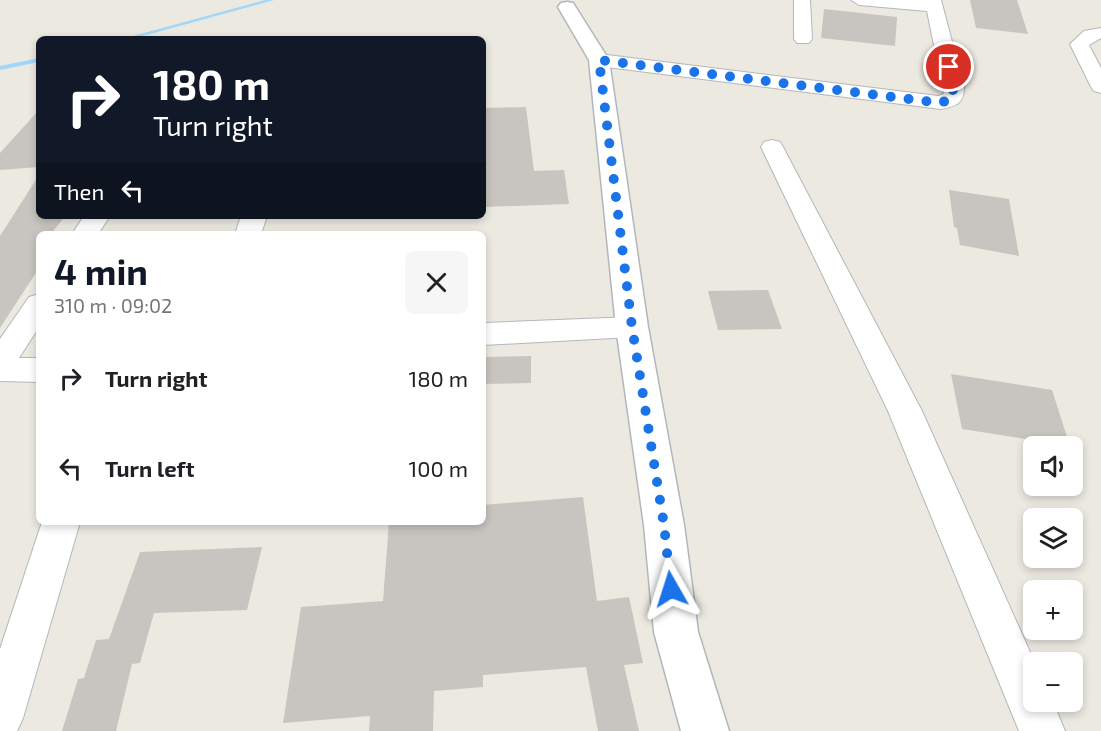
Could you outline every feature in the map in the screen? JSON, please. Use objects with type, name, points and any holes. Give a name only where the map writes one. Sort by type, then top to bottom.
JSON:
[{"type":"street","points":[[802,0],[803,39]]},
{"type":"street","points":[[599,60],[941,103],[954,97],[954,87],[934,3],[859,0]]},
{"type":"street","points":[[566,3],[599,60],[632,327],[664,525],[676,632],[705,731]]},
{"type":"street","points":[[1101,33],[1090,35],[1079,44],[1101,86]]},
{"type":"street","points":[[772,147],[905,411],[1042,731]]},
{"type":"street","points":[[0,363],[36,309]]},
{"type":"street","points":[[486,334],[632,327]]},
{"type":"street","points":[[0,369],[36,370]]},
{"type":"street","points":[[0,718],[60,525]]},
{"type":"building","points":[[970,0],[1017,0],[1028,34],[976,28]]},
{"type":"building","points":[[824,9],[897,17],[895,46],[821,38]]},
{"type":"building","points":[[526,107],[534,171],[564,170],[569,204],[486,207],[486,108]]},
{"type":"building","points":[[36,113],[36,167],[0,170],[0,153]]},
{"type":"building","points":[[36,180],[36,219],[63,219],[53,231],[36,231],[36,273],[0,328],[0,236]]},
{"type":"building","points":[[949,190],[1009,199],[1019,256],[960,245],[957,228],[954,227]]},
{"type":"building","points":[[768,290],[782,329],[718,330],[708,291]]},
{"type":"building","points":[[531,356],[531,383],[486,384],[486,357]]},
{"type":"building","points":[[951,374],[1052,390],[1067,436],[1023,436],[1023,439],[962,429]]},
{"type":"building","points":[[583,497],[597,601],[629,597],[643,663],[624,665],[639,731],[598,731],[586,667],[483,675],[483,687],[434,691],[433,731],[369,731],[370,716],[283,723],[301,607],[383,601],[389,525],[486,525],[486,505]]},
{"type":"building","points":[[262,547],[247,610],[154,613],[140,663],[132,664],[116,731],[62,731],[78,679],[84,678],[96,640],[109,639],[140,552]]},
{"type":"waterway","points":[[136,36],[271,0]]},
{"type":"waterway","points":[[0,68],[36,61]]},
{"type":"route","points":[[671,589],[664,525],[632,327],[599,60],[941,103],[954,97],[949,67]]}]
